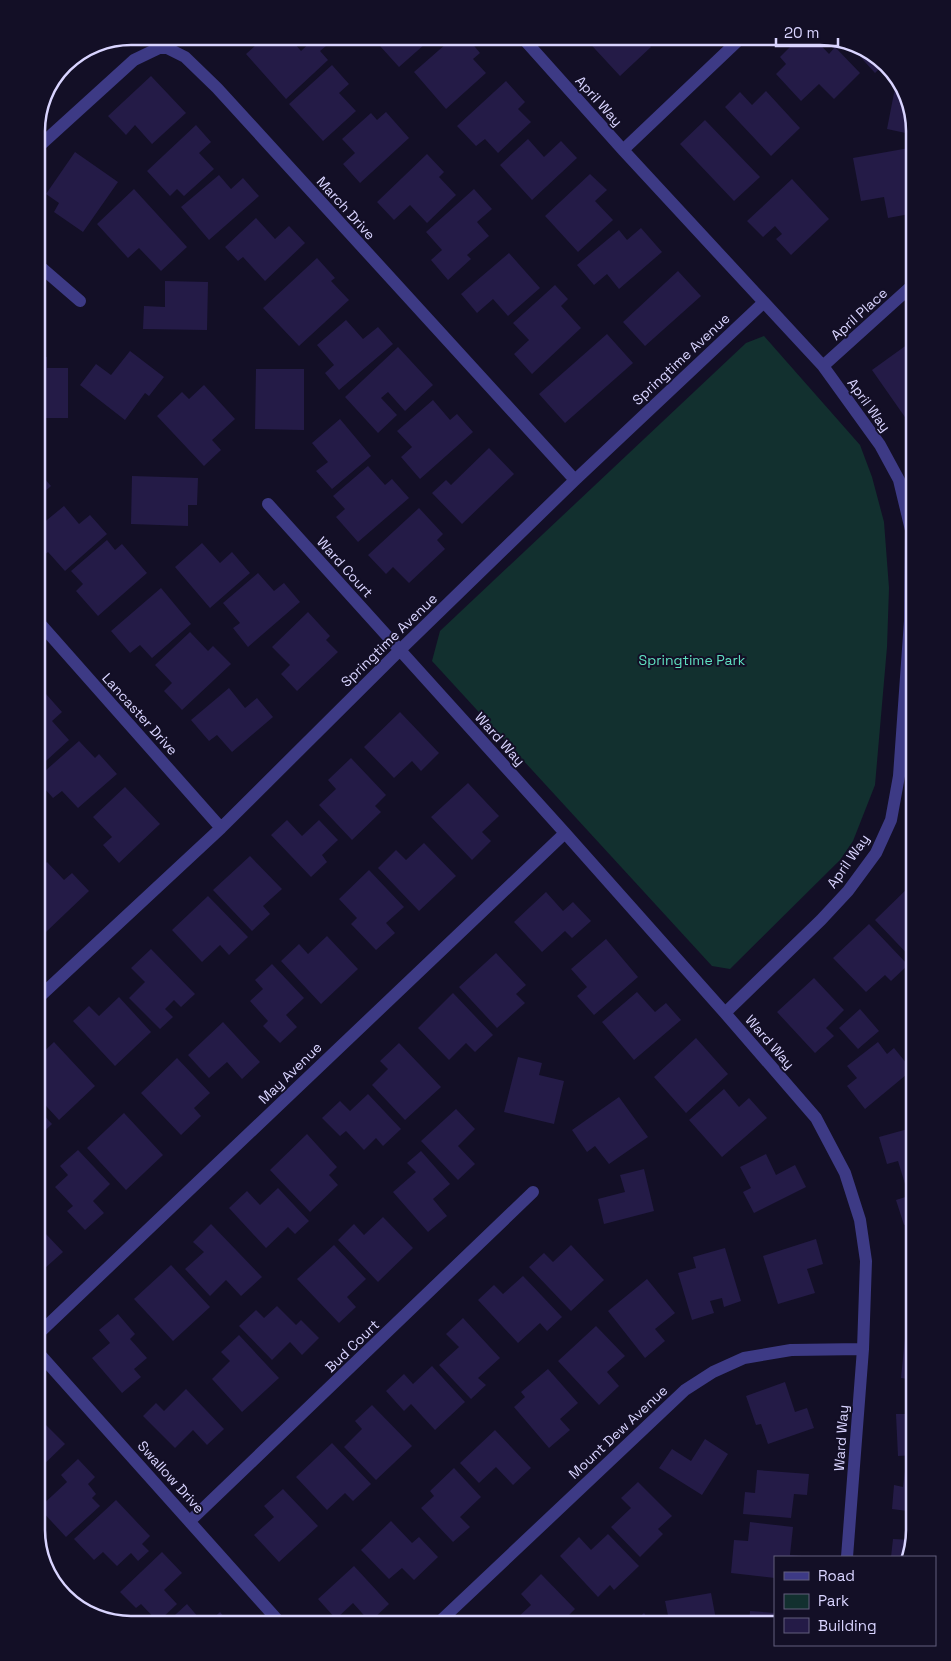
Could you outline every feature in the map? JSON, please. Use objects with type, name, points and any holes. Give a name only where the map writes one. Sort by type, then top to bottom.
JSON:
[{"type":"street","name":"April Way","points":[[529,45],[823,366],[884,452],[899,480],[906,509]]},
{"type":"street","points":[[623,150],[734,45]]},
{"type":"street","name":"March Drive","points":[[45,141],[134,60],[159,48],[168,48],[186,57],[217,88],[575,480]]},
{"type":"street","points":[[45,271],[80,301]]},
{"type":"street","name":"April Place","points":[[823,366],[906,291]]},
{"type":"street","name":"Springtime Avenue","points":[[45,988],[221,828],[575,480],[764,302]]},
{"type":"street","name":"Ward Court","points":[[268,504],[400,650]]},
{"type":"street","name":"Lancaster Drive","points":[[45,629],[221,828]]},
{"type":"street","name":"Ward Way","points":[[400,650],[565,832],[816,1118],[845,1173],[860,1220],[866,1261],[863,1349],[847,1556]]},
{"type":"street","name":"April Way","points":[[725,1013],[821,920],[848,891],[876,853],[891,820],[899,776],[906,678]]},
{"type":"street","name":"May Avenue","points":[[45,1327],[565,832]]},
{"type":"street","name":"Bud Court","points":[[190,1521],[534,1192]]},
{"type":"street","name":"Mount Dew Avenue","points":[[446,1616],[685,1390],[713,1372],[744,1358],[791,1350],[863,1349]]},
{"type":"street","name":"Swallow Drive","points":[[45,1360],[274,1616]]},
{"type":"green space","name":"Springtime Park","points":[[764,336],[860,445],[872,477],[884,522],[889,588],[887,647],[875,785],[853,841],[840,860],[730,969],[712,966],[432,661],[440,631],[746,343]]},
{"type":"building","points":[[256,45],[296,45],[301,51],[307,45],[325,45],[320,51],[328,60],[286,99],[246,54]]},
{"type":"building","points":[[379,45],[424,45],[399,67]]},
{"type":"building","points":[[445,45],[473,45],[480,53],[473,59],[486,73],[446,109],[414,72]]},
{"type":"building","points":[[591,45],[649,45],[651,47],[620,76]]},
{"type":"building","points":[[792,45],[820,45],[829,54],[835,47],[860,73],[834,99],[819,84],[801,101],[776,74],[786,64],[780,57]]},
{"type":"building","points":[[858,54],[880,68],[875,73]]},
{"type":"building","points":[[332,65],[349,84],[339,93],[356,111],[323,141],[289,104]]},
{"type":"building","points":[[151,76],[186,113],[152,144],[135,125],[126,135],[108,116]]},
{"type":"building","points":[[506,81],[525,102],[518,109],[531,122],[498,153],[485,139],[476,146],[457,126]]},
{"type":"building","points":[[895,89],[903,109],[906,133],[887,129]]},
{"type":"building","points":[[766,91],[800,128],[771,156],[725,107],[740,92],[752,105]]},
{"type":"building","points":[[386,112],[409,138],[360,183],[343,164],[355,153],[342,139],[371,113],[377,120]]},
{"type":"building","points":[[705,120],[760,177],[734,201],[680,144]]},
{"type":"building","points":[[196,125],[211,142],[199,153],[214,169],[184,196],[177,189],[170,196],[147,171]]},
{"type":"building","points":[[528,139],[544,157],[561,141],[577,158],[532,200],[500,165]]},
{"type":"building","points":[[906,149],[906,215],[888,218],[884,197],[861,201],[853,158]]},
{"type":"building","points":[[75,152],[118,182],[83,232],[54,212],[59,203],[46,194]]},
{"type":"building","points":[[427,154],[444,172],[439,177],[456,195],[427,223],[410,205],[394,220],[377,202]]},
{"type":"building","points":[[590,174],[607,190],[595,201],[613,220],[578,252],[545,216]]},
{"type":"building","points":[[219,175],[231,189],[243,178],[259,196],[209,240],[181,207]]},
{"type":"building","points":[[792,179],[829,219],[791,255],[776,239],[782,234],[775,226],[763,237],[747,221]]},
{"type":"building","points":[[134,189],[187,247],[161,271],[139,248],[128,258],[97,224]]},
{"type":"building","points":[[474,189],[492,209],[477,222],[489,236],[467,255],[471,259],[448,280],[431,260],[442,250],[426,232]]},
{"type":"building","points":[[256,218],[275,239],[289,226],[305,243],[265,281],[243,257],[238,261],[225,247]]},
{"type":"building","points":[[641,228],[662,252],[619,289],[607,274],[594,285],[577,265],[619,230],[627,240]]},
{"type":"building","points":[[509,253],[540,288],[508,316],[493,299],[477,313],[461,294]]},
{"type":"building","points":[[317,258],[335,278],[331,281],[349,300],[299,346],[263,308]]},
{"type":"building","points":[[678,271],[701,296],[645,346],[623,322]]},
{"type":"building","points":[[165,281],[208,282],[207,330],[143,329],[144,306],[165,307]]},
{"type":"building","points":[[555,285],[568,299],[561,306],[581,328],[532,374],[514,354],[529,340],[513,323]]},
{"type":"building","points":[[346,320],[363,339],[378,327],[393,344],[339,390],[325,373],[334,365],[317,345]]},
{"type":"building","points":[[607,334],[633,363],[565,423],[539,394]]},
{"type":"building","points":[[906,345],[906,419],[872,370]]},
{"type":"building","points":[[398,347],[433,385],[405,411],[388,392],[381,398],[397,415],[378,433],[345,397]]},
{"type":"building","points":[[130,351],[164,377],[149,396],[145,393],[125,420],[80,385],[96,364],[111,375]]},
{"type":"building","points":[[45,357],[47,357],[47,368],[68,368],[68,418],[45,418]]},
{"type":"building","points":[[256,369],[304,369],[304,430],[255,429]]},
{"type":"building","points":[[204,385],[235,419],[212,440],[221,450],[204,466],[157,416],[182,392],[189,399]]},
{"type":"building","points":[[433,400],[450,420],[457,414],[473,432],[420,479],[401,457],[412,447],[397,431]]},
{"type":"building","points":[[340,419],[371,456],[332,489],[316,471],[328,462],[312,443]]},
{"type":"building","points":[[489,448],[514,474],[462,524],[432,493],[446,480],[451,485]]},
{"type":"building","points":[[368,466],[385,485],[392,479],[409,498],[358,542],[336,517],[345,509],[333,496]]},
{"type":"building","points":[[132,476],[198,478],[197,505],[188,505],[188,526],[131,524]]},
{"type":"building","points":[[45,479],[51,486],[45,491]]},
{"type":"building","points":[[64,506],[79,524],[90,515],[107,534],[65,571],[48,552],[45,554],[45,522]]},
{"type":"building","points":[[419,508],[443,534],[437,540],[445,549],[409,583],[393,567],[386,574],[368,555]]},
{"type":"building","points":[[107,540],[115,550],[122,544],[147,573],[98,616],[76,591],[83,584],[71,571]]},
{"type":"building","points":[[202,543],[220,563],[232,552],[250,573],[210,608],[175,567]]},
{"type":"building","points":[[258,573],[274,591],[284,583],[300,602],[248,647],[233,628],[240,623],[223,603]]},
{"type":"building","points":[[161,588],[191,624],[152,658],[140,645],[130,653],[111,631]]},
{"type":"building","points":[[308,612],[330,636],[326,640],[338,652],[297,691],[281,674],[290,665],[272,647]]},
{"type":"building","points":[[190,632],[208,651],[213,646],[231,664],[182,710],[164,691],[172,683],[155,665]]},
{"type":"building","points":[[229,688],[245,708],[257,698],[273,717],[232,752],[217,735],[209,741],[191,720]]},
{"type":"building","points":[[45,695],[62,712],[52,721],[69,740],[45,762]]},
{"type":"building","points":[[400,712],[439,753],[421,771],[412,761],[394,778],[364,747]]},
{"type":"building","points":[[79,741],[95,758],[99,754],[117,774],[78,808],[62,791],[53,798],[45,789],[45,771]]},
{"type":"building","points":[[351,758],[386,795],[375,806],[381,812],[352,840],[319,805],[336,789],[328,780]]},
{"type":"building","points":[[468,783],[499,816],[482,832],[491,841],[472,860],[431,817]]},
{"type":"building","points":[[125,787],[160,824],[119,863],[103,845],[112,837],[93,817]]},
{"type":"building","points":[[287,820],[302,836],[319,820],[338,840],[322,855],[327,862],[311,877],[271,835]]},
{"type":"building","points":[[424,843],[456,876],[419,911],[378,868],[396,850],[406,860]]},
{"type":"building","points":[[250,856],[282,889],[263,906],[270,914],[252,931],[213,890]]},
{"type":"building","points":[[47,862],[64,880],[72,873],[89,891],[46,932],[45,931],[45,864]]},
{"type":"building","points":[[369,870],[404,907],[386,923],[395,933],[376,950],[351,924],[357,918],[339,899]]},
{"type":"building","points":[[906,890],[906,953],[875,920]]},
{"type":"building","points":[[546,892],[563,911],[573,902],[591,921],[572,938],[565,931],[542,952],[514,922]]},
{"type":"building","points":[[208,896],[248,937],[229,955],[220,945],[202,962],[172,930]]},
{"type":"building","points":[[869,924],[906,963],[906,967],[891,981],[885,975],[866,992],[833,958]]},
{"type":"building","points":[[327,936],[358,969],[321,1004],[281,961],[299,944],[308,954]]},
{"type":"building","points":[[606,939],[638,977],[594,1015],[577,996],[587,987],[571,969]]},
{"type":"building","points":[[151,949],[195,994],[181,1007],[174,1000],[165,1009],[173,1017],[160,1029],[129,998],[145,982],[131,968]]},
{"type":"building","points":[[496,953],[526,985],[516,994],[525,1003],[497,1028],[459,987]]},
{"type":"building","points":[[272,964],[304,998],[286,1015],[297,1027],[280,1043],[263,1026],[268,1021],[250,1001],[263,989],[255,980]]},
{"type":"building","points":[[814,978],[844,1010],[826,1028],[834,1036],[815,1053],[777,1012]]},
{"type":"building","points":[[637,992],[655,1012],[666,1003],[681,1020],[634,1060],[602,1022]]},
{"type":"building","points":[[453,993],[493,1035],[475,1052],[466,1043],[449,1060],[418,1028]]},
{"type":"building","points":[[119,997],[151,1032],[115,1066],[73,1021],[89,1006],[99,1016]]},
{"type":"building","points":[[860,1009],[879,1031],[858,1049],[839,1028]]},
{"type":"building","points":[[223,1022],[260,1062],[242,1079],[227,1062],[209,1078],[188,1055]]},
{"type":"building","points":[[696,1038],[728,1074],[686,1113],[654,1077]]},
{"type":"building","points":[[54,1042],[95,1086],[59,1120],[45,1105],[45,1050]]},
{"type":"building","points":[[878,1042],[887,1054],[894,1048],[906,1063],[906,1075],[865,1109],[847,1086],[857,1078],[847,1066]]},
{"type":"building","points":[[399,1043],[441,1087],[405,1120],[372,1085],[388,1069],[380,1061]]},
{"type":"building","points":[[518,1057],[542,1063],[539,1075],[564,1081],[554,1124],[504,1112]]},
{"type":"building","points":[[177,1058],[210,1093],[194,1108],[201,1116],[181,1135],[141,1093]]},
{"type":"building","points":[[724,1089],[739,1107],[749,1098],[767,1118],[722,1157],[689,1120]]},
{"type":"building","points":[[368,1094],[401,1129],[383,1146],[376,1138],[364,1150],[346,1131],[340,1136],[322,1118],[340,1101],[350,1111]]},
{"type":"building","points":[[619,1097],[648,1137],[609,1164],[595,1146],[587,1152],[572,1130]]},
{"type":"building","points":[[456,1109],[475,1129],[458,1146],[475,1164],[458,1180],[421,1141]]},
{"type":"building","points":[[124,1113],[163,1155],[126,1190],[87,1148]]},
{"type":"building","points":[[45,1117],[52,1124],[45,1131]]},
{"type":"building","points":[[906,1130],[906,1184],[898,1161],[887,1164],[879,1137]]},
{"type":"building","points":[[307,1134],[337,1167],[329,1175],[338,1185],[310,1212],[270,1170]]},
{"type":"building","points":[[78,1150],[110,1184],[93,1201],[104,1213],[85,1230],[67,1211],[73,1206],[55,1187],[68,1175],[60,1166]]},
{"type":"building","points":[[421,1151],[450,1184],[433,1199],[447,1216],[428,1232],[393,1192],[416,1172],[407,1163]]},
{"type":"building","points":[[766,1154],[776,1175],[795,1165],[806,1187],[754,1213],[743,1192],[751,1188],[740,1167]]},
{"type":"building","points":[[644,1169],[654,1211],[604,1224],[598,1199],[625,1192],[620,1175]]},
{"type":"building","points":[[278,1188],[309,1221],[295,1234],[288,1227],[266,1248],[229,1208],[247,1191],[260,1205]]},
{"type":"building","points":[[906,1197],[906,1224],[904,1225],[896,1200]]},
{"type":"building","points":[[383,1217],[413,1248],[378,1282],[338,1240],[354,1224],[364,1235]]},
{"type":"building","points":[[211,1224],[262,1277],[241,1296],[226,1280],[210,1296],[185,1269],[204,1252],[193,1242]]},
{"type":"building","points":[[45,1233],[63,1252],[45,1268]]},
{"type":"building","points":[[816,1239],[823,1264],[807,1269],[815,1293],[778,1304],[763,1256]]},
{"type":"building","points":[[334,1245],[366,1279],[347,1297],[356,1307],[339,1323],[297,1279]]},
{"type":"building","points":[[571,1245],[604,1280],[571,1311],[529,1267],[544,1253],[553,1262]]},
{"type":"building","points":[[725,1248],[741,1301],[724,1307],[722,1298],[710,1301],[714,1313],[692,1320],[678,1273],[696,1268],[693,1257]]},
{"type":"building","points":[[171,1265],[210,1307],[173,1341],[134,1299]]},
{"type":"building","points":[[905,1270],[906,1270],[906,1294]]},
{"type":"building","points":[[523,1276],[562,1317],[547,1331],[540,1323],[518,1343],[478,1300],[494,1285],[503,1294]]},
{"type":"building","points":[[647,1279],[675,1313],[655,1329],[665,1341],[645,1358],[608,1311]]},
{"type":"building","points":[[277,1306],[296,1325],[301,1320],[319,1338],[302,1355],[290,1342],[272,1360],[239,1326],[256,1310],[264,1318]]},
{"type":"building","points":[[118,1314],[135,1334],[130,1339],[147,1358],[134,1369],[141,1377],[122,1393],[92,1358],[110,1343],[99,1330]]},
{"type":"building","points":[[463,1318],[500,1358],[478,1378],[486,1385],[471,1399],[439,1365],[459,1347],[446,1334]]},
{"type":"building","points":[[596,1326],[625,1356],[607,1372],[619,1386],[599,1405],[558,1361]]},
{"type":"building","points":[[906,1328],[906,1379],[901,1378]]},
{"type":"building","points":[[239,1335],[279,1378],[242,1412],[212,1379],[230,1361],[221,1352]]},
{"type":"building","points":[[432,1366],[465,1402],[435,1430],[411,1404],[404,1411],[386,1391],[404,1374],[413,1384]]},
{"type":"building","points":[[548,1369],[578,1403],[560,1419],[570,1430],[549,1448],[514,1407],[525,1397],[521,1392]]},
{"type":"building","points":[[785,1382],[795,1412],[807,1408],[814,1428],[768,1444],[761,1424],[756,1425],[746,1396]]},
{"type":"building","points":[[186,1389],[224,1429],[207,1445],[193,1430],[175,1448],[143,1416],[156,1403],[164,1411]]},
{"type":"building","points":[[372,1405],[412,1446],[376,1480],[344,1447],[362,1429],[355,1421]]},
{"type":"building","points":[[896,1414],[906,1414],[906,1456],[898,1456]]},
{"type":"building","points":[[45,1424],[65,1444],[45,1463]]},
{"type":"building","points":[[495,1430],[531,1468],[513,1485],[496,1467],[479,1483],[460,1463]]},
{"type":"building","points":[[705,1439],[728,1454],[702,1495],[659,1468],[672,1449],[691,1461]]},
{"type":"building","points":[[332,1443],[371,1484],[353,1501],[345,1493],[327,1510],[296,1477]]},
{"type":"building","points":[[78,1459],[95,1477],[88,1484],[96,1494],[92,1498],[100,1506],[66,1537],[45,1514],[45,1502],[67,1482],[61,1475]]},
{"type":"building","points":[[906,1463],[906,1511],[892,1509],[894,1485],[903,1487]]},
{"type":"building","points":[[454,1468],[481,1497],[460,1517],[470,1527],[453,1542],[421,1508],[434,1496],[430,1491]]},
{"type":"building","points":[[757,1470],[809,1474],[807,1495],[794,1494],[791,1518],[743,1514],[745,1492],[755,1493]]},
{"type":"building","points":[[638,1482],[672,1516],[658,1529],[663,1534],[640,1557],[611,1527],[631,1508],[621,1498]]},
{"type":"building","points":[[283,1489],[318,1526],[279,1562],[254,1535],[274,1517],[264,1506]]},
{"type":"building","points":[[116,1500],[150,1536],[142,1544],[149,1551],[138,1561],[131,1553],[117,1566],[103,1552],[94,1560],[74,1539]]},
{"type":"building","points":[[391,1521],[412,1543],[419,1537],[438,1557],[414,1580],[402,1568],[389,1579],[361,1550]]},
{"type":"building","points":[[750,1522],[793,1527],[790,1555],[802,1556],[774,1556],[774,1578],[731,1573],[734,1540],[748,1541]]},
{"type":"building","points":[[608,1534],[639,1566],[614,1590],[610,1585],[598,1597],[560,1556],[579,1537],[591,1550]]},
{"type":"building","points":[[893,1539],[905,1540],[902,1556],[891,1556]]},
{"type":"building","points":[[162,1552],[182,1573],[164,1590],[177,1604],[164,1616],[152,1616],[141,1604],[136,1608],[120,1592]]},
{"type":"building","points":[[354,1566],[389,1604],[376,1616],[365,1616],[353,1603],[339,1616],[333,1616],[318,1599]]},
{"type":"building","points":[[541,1574],[575,1609],[568,1616],[519,1616],[531,1605],[521,1594]]},
{"type":"building","points":[[711,1593],[715,1616],[668,1616],[665,1601]]},
{"type":"building","points":[[187,1604],[197,1616],[174,1616]]},
{"type":"building","points":[[750,1611],[774,1613],[774,1616],[750,1616]]}]
